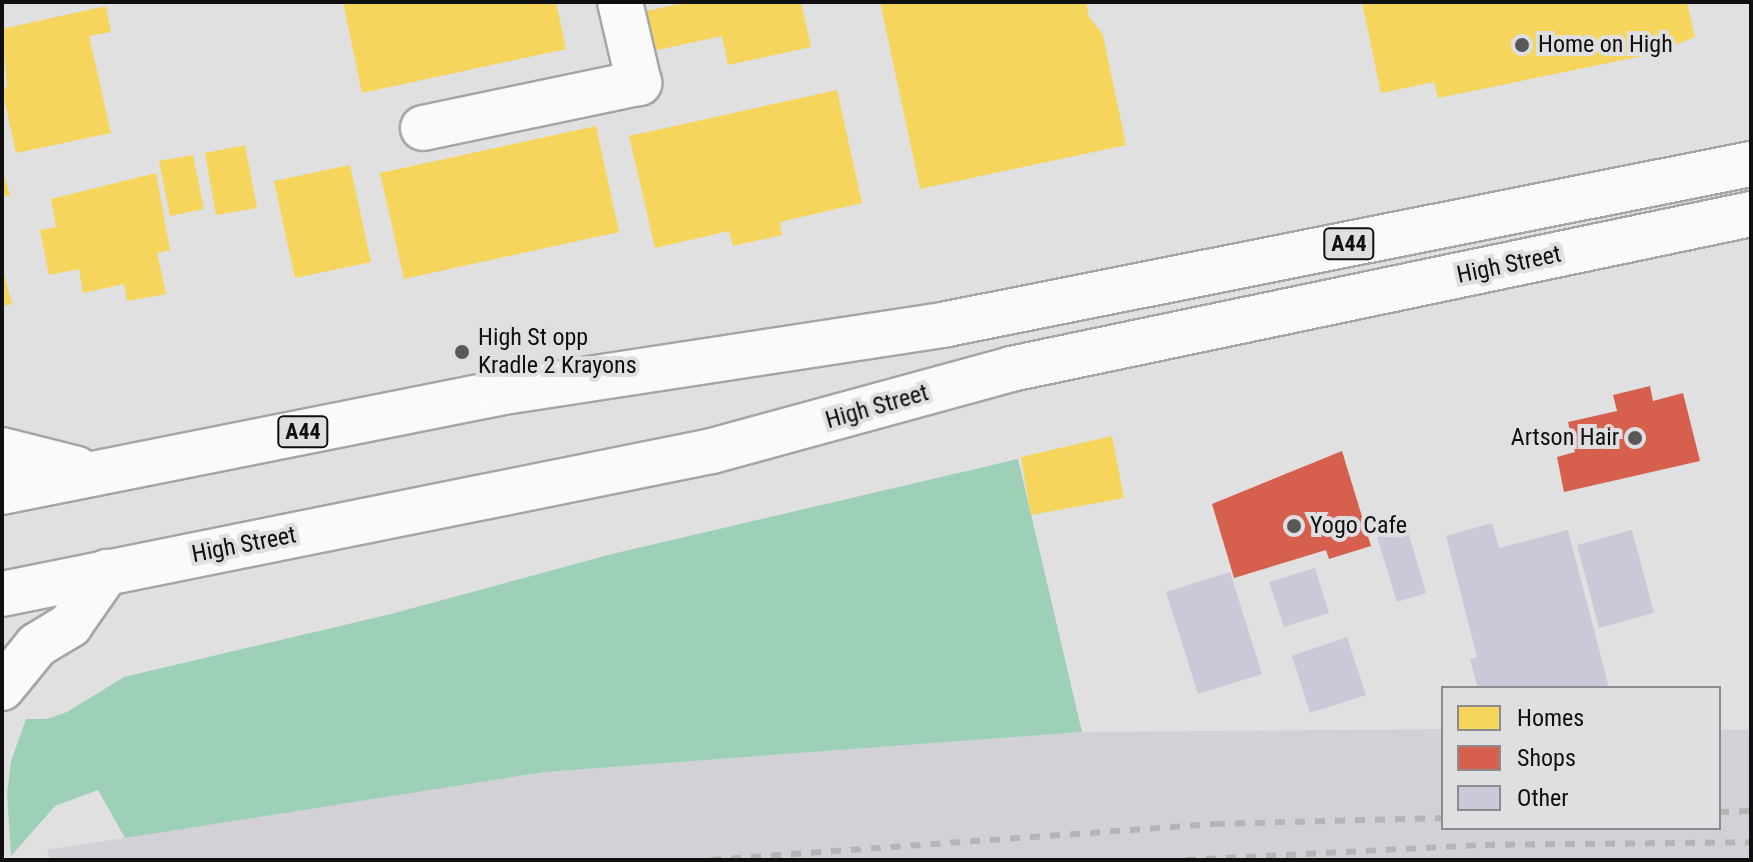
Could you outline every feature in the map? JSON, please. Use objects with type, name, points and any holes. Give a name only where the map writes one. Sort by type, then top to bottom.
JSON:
[{"type":"main road","points":[[423,128],[639,83],[620,2]]},
{"type":"main road","name":"A44","points":[[2,492],[504,392],[962,321],[1751,164]]},
{"type":"main road","name":"High Street","points":[[2,594],[712,451],[1011,369],[1751,214]]},
{"type":"main road","points":[[2,450],[47,465],[102,472]]},
{"type":"main road","points":[[2,688],[37,645],[70,625],[107,572]]},
{"type":"shaded area","points":[[1441,729],[1441,830],[1721,830],[1721,730],[1751,730],[1751,860],[50,860],[47,850],[545,772],[1082,732]]},
{"type":"green space","points":[[1018,459],[1082,732],[545,772],[125,838],[98,790],[55,806],[11,856],[7,793],[11,761],[26,719],[47,719],[67,712],[124,677],[391,614],[612,554]]},
{"type":"building: Homes","points":[[343,2],[556,2],[566,49],[362,93]]},
{"type":"building: Homes","points":[[690,2],[801,2],[811,47],[728,65],[722,36],[653,51],[646,11]]},
{"type":"building: Homes","points":[[880,2],[1086,2],[1089,17],[1103,35],[1126,145],[920,189]]},
{"type":"building: Homes","name":"Home on High","points":[[1362,2],[1687,2],[1695,37],[1652,54],[1438,98],[1434,82],[1381,93]]},
{"type":"building: Homes","points":[[106,6],[111,32],[89,36],[111,133],[16,153],[2,89],[7,88],[2,29]]},
{"type":"building: Homes","points":[[837,90],[862,203],[780,222],[782,235],[733,246],[729,231],[655,248],[629,136]]},
{"type":"building: Homes","points":[[596,126],[619,232],[404,279],[380,173]]},
{"type":"building: Homes","points":[[245,145],[257,208],[216,215],[205,153]]},
{"type":"building: Homes","points":[[193,155],[204,209],[170,216],[159,161]]},
{"type":"building: Homes","points":[[350,165],[371,262],[295,278],[274,181]]},
{"type":"building: Homes","points":[[2,168],[10,195],[2,197]]},
{"type":"building: Homes","points":[[156,173],[170,250],[157,253],[166,294],[127,301],[124,284],[83,293],[79,269],[49,275],[40,230],[56,227],[51,199]]},
{"type":"building: Homes","points":[[2,266],[12,304],[2,306]]},
{"type":"building: Homes","points":[[1112,436],[1124,498],[1031,515],[1021,457]]},
{"type":"building: Shops","points":[[1650,386],[1653,401],[1683,393],[1700,461],[1564,492],[1557,457],[1575,452],[1568,422],[1617,411],[1613,395]]},
{"type":"building: Shops","points":[[1342,451],[1371,546],[1329,559],[1326,550],[1234,578],[1212,504]]},
{"type":"building: Other","points":[[1492,523],[1499,548],[1568,530],[1608,686],[1477,686],[1470,659],[1477,657],[1446,536]]},
{"type":"building: Other","points":[[1407,528],[1426,593],[1397,602],[1377,537]]},
{"type":"building: Other","points":[[1632,530],[1654,613],[1599,628],[1577,545]]},
{"type":"building: Other","points":[[1315,568],[1329,613],[1284,627],[1269,582]]},
{"type":"building: Other","points":[[1230,572],[1262,674],[1198,694],[1166,592]]},
{"type":"building: Other","points":[[1347,637],[1366,695],[1310,713],[1292,656]]},
{"type":"railway","points":[[1721,812],[1751,811]]},
{"type":"railway","points":[[711,860],[1215,824],[1441,818]]},
{"type":"railway","points":[[1186,860],[1485,845],[1751,842]]},
{"type":"place","name":"Home on High","points":[[1522,45]]},
{"type":"place","name":"High St opp Kradle 2 Krayons","points":[[462,352]]},
{"type":"place","name":"Artson Hair","points":[[1635,438]]},
{"type":"place","name":"Yogo Cafe","points":[[1294,526]]}]
